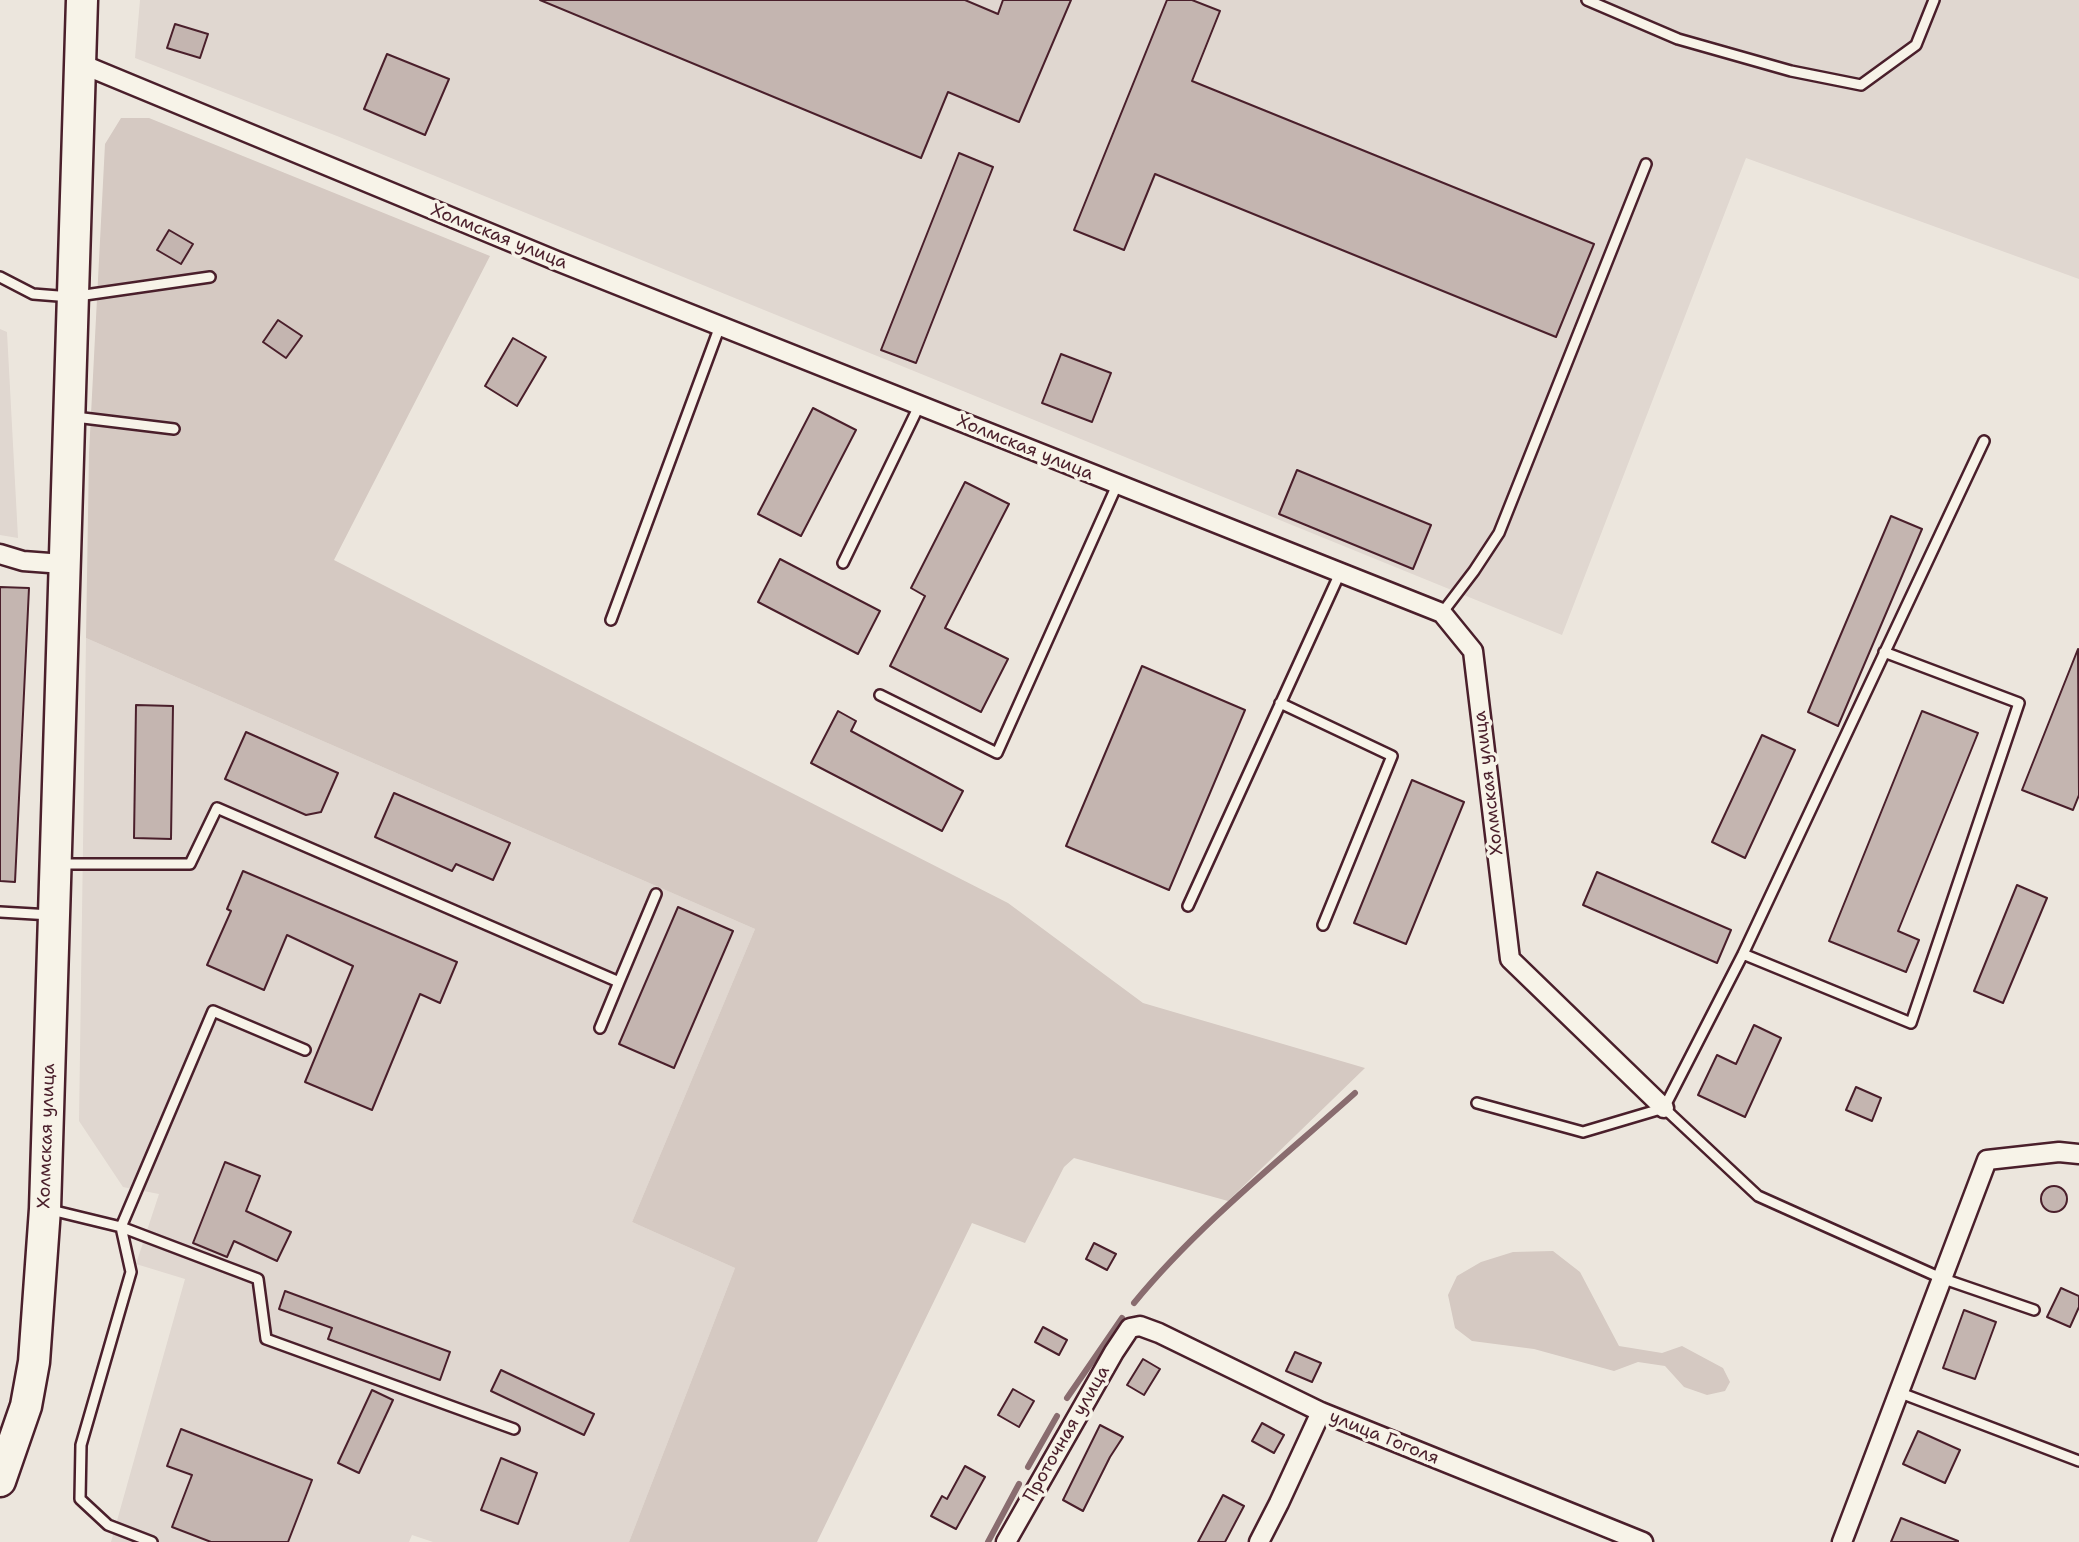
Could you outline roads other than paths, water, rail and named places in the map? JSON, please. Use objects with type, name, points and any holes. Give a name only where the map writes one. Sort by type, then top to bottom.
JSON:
[{"type":"main road","points":[[63,564],[82,0]]},
{"type":"main road","name":"Холмская улица","points":[[0,1481],[26,1406],[34,1362],[45,1209],[63,564]]},
{"type":"street","name":"Холмская улица","points":[[79,64],[557,261],[1442,614],[1473,651],[1510,959],[1664,1108]]},
{"type":"street","points":[[0,554],[23,561],[63,564]]},
{"type":"street","points":[[1842,1542],[1987,1160],[2059,1152],[2079,1154]]},
{"type":"street","name":"улица Гоголя","points":[[1130,1328],[1140,1326],[1159,1333],[1321,1412],[1643,1542]]},
{"type":"street","name":"Проточная улица","points":[[1006,1542],[1130,1328]]},
{"type":"street","points":[[1259,1542],[1321,1412]]},
{"type":"lane","points":[[1587,0],[1678,39],[1791,71],[1861,85],[1916,45],[1934,0]]},
{"type":"lane","points":[[1442,614],[1499,533],[1646,163]]},
{"type":"lane","points":[[0,277],[33,294],[71,297],[210,277]]},
{"type":"lane","points":[[611,620],[720,326]]},
{"type":"lane","points":[[843,563],[919,406]]},
{"type":"lane","points":[[68,416],[174,429]]},
{"type":"lane","points":[[1477,1103],[1583,1132],[1664,1108],[1743,954],[1984,441]]},
{"type":"lane","points":[[880,695],[997,753],[1117,485]]},
{"type":"lane","points":[[1188,906],[1340,573]]},
{"type":"lane","points":[[1743,954],[1911,1023],[2019,703],[1884,652]]},
{"type":"lane","points":[[1280,703],[1392,756],[1323,925]]},
{"type":"lane","points":[[55,864],[190,864],[217,808],[619,982]]},
{"type":"lane","points":[[600,1028],[656,894]]},
{"type":"lane","points":[[0,912],[54,915]]},
{"type":"lane","points":[[152,1542],[108,1525],[80,1499],[81,1445],[131,1272],[121,1227],[213,1011],[305,1049]]},
{"type":"lane","points":[[1664,1108],[1758,1196],[1941,1278],[2034,1310]]},
{"type":"lane","points":[[45,1209],[121,1227],[258,1279],[266,1339],[514,1429]]},
{"type":"lane","points":[[1898,1392],[2079,1461]]},
{"type":"waterway","points":[[1134,1303],[1212,1220],[1355,1093]]},
{"type":"waterway","points":[[1067,1398],[1122,1318]]},
{"type":"waterway","points":[[1028,1467],[1057,1416]]},
{"type":"waterway","points":[[988,1542],[1019,1484]]}]
